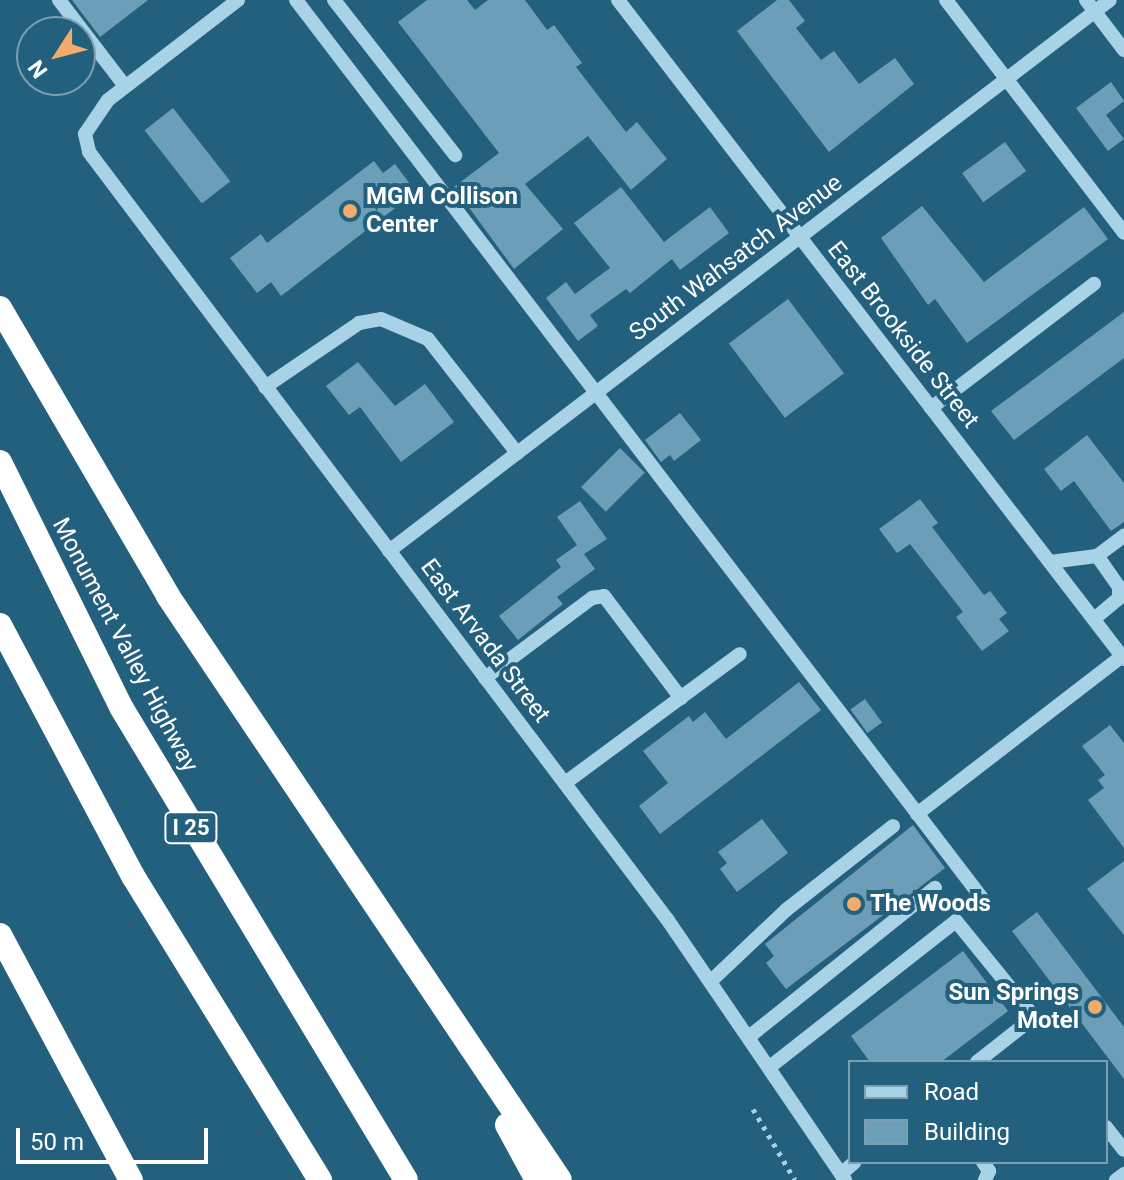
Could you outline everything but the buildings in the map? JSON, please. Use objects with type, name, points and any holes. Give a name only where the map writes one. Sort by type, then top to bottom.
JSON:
[{"type":"highway","points":[[0,308],[135,544],[560,1180]]},
{"type":"highway","name":"Monument Valley Highway","points":[[0,462],[121,707],[406,1180]]},
{"type":"highway","points":[[0,625],[133,876],[320,1180]]},
{"type":"highway","points":[[0,935],[131,1180]]},
{"type":"highway","points":[[435,993],[537,1180]]},
{"type":"street","points":[[59,0],[125,86],[238,0]]},
{"type":"street","points":[[296,0],[985,902]]},
{"type":"street","points":[[334,0],[455,155]]},
{"type":"street","name":"East Brookside Street","points":[[618,0],[1123,657]]},
{"type":"street","points":[[946,0],[1124,233]]},
{"type":"street","name":"South Wahsatch Avenue","points":[[389,551],[1007,80],[1090,6],[1110,0]]},
{"type":"street","points":[[1090,6],[1124,50]]},
{"type":"street","name":"East Arvada Street","points":[[125,86],[92,116],[85,134],[99,169],[565,783],[750,1036],[843,1177]]},
{"type":"street","points":[[931,408],[1094,284]]},
{"type":"street","points":[[265,387],[359,323],[381,319],[428,339],[517,453]]},
{"type":"street","points":[[1050,562],[1097,556],[1124,536]]},
{"type":"street","points":[[1094,619],[1119,598],[1119,587],[1097,556]]},
{"type":"street","points":[[485,678],[592,598],[604,596],[681,698]]},
{"type":"street","points":[[565,783],[740,654]]},
{"type":"street","points":[[917,814],[1123,657]]},
{"type":"street","points":[[711,981],[786,910],[893,826]]},
{"type":"street","points":[[750,1036],[935,888]]},
{"type":"street","points":[[771,1066],[956,921],[1034,1017],[980,1060]]},
{"type":"street","points":[[1108,1130],[1124,1150]]},
{"type":"street","points":[[1116,1180],[1124,1174]]},
{"type":"path","points":[[753,1109],[795,1180]]},
{"type":"place","name":"MGM Collison Center","points":[[350,211]]},
{"type":"place","name":"The Woods","points":[[854,904]]},
{"type":"place","name":"Sun Springs Motel","points":[[1095,1007]]}]
